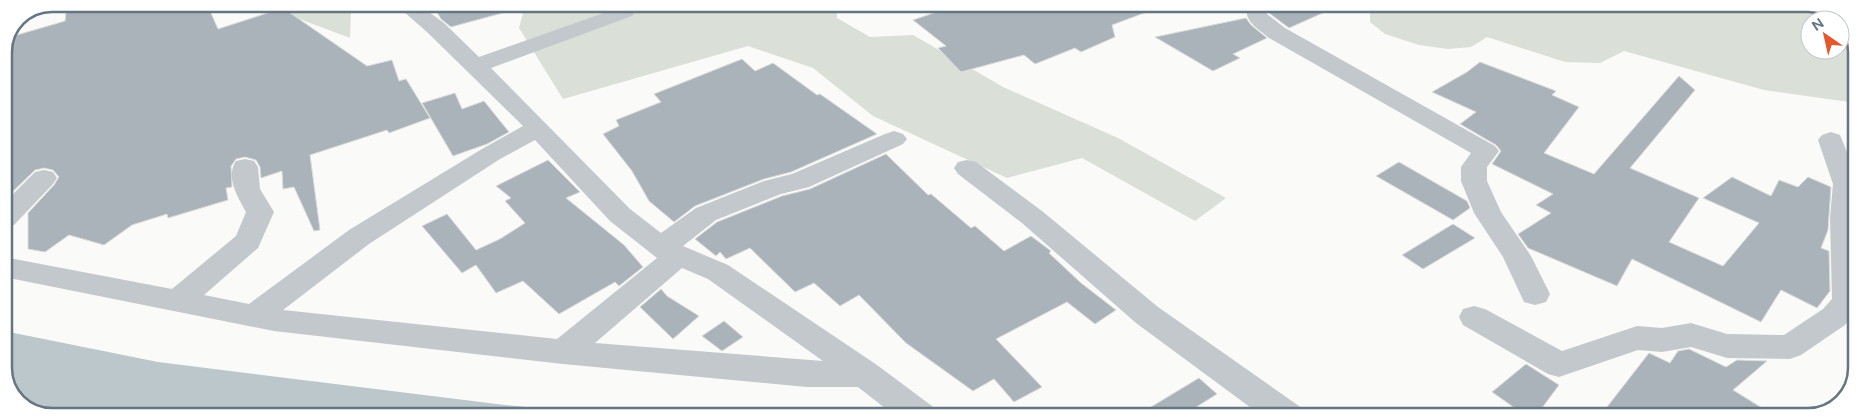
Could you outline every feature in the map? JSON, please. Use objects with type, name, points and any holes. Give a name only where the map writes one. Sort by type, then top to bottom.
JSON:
[{"type":"street","points":[[415,12],[436,28],[476,66],[620,215],[670,251],[718,272],[865,374],[910,408]]},
{"type":"street","points":[[476,66],[625,12]]},
{"type":"street","points":[[1256,12],[1256,16],[1277,34],[1486,151],[1474,166],[1474,181],[1488,213],[1517,256],[1535,294]]},
{"type":"street","points":[[254,316],[359,237],[491,154],[538,128]]},
{"type":"street","points":[[563,352],[670,251],[706,214],[773,187],[800,181],[894,138]]},
{"type":"street","points":[[1830,140],[1846,184],[1844,218],[1848,263]]},
{"type":"street","points":[[178,301],[248,240],[260,212],[247,190],[245,167]]},
{"type":"street","points":[[967,168],[1032,217],[1147,315],[1276,408]]},
{"type":"street","points":[[12,211],[44,178]]},
{"type":"street","points":[[13,269],[254,316],[563,352],[807,374],[865,374]]},
{"type":"street","points":[[1474,317],[1559,365],[1636,338],[1662,340],[1691,335],[1727,346],[1790,347],[1848,306]]},
{"type":"shaded area","points":[[270,12],[351,12],[350,38],[289,15]]},
{"type":"shaded area","points":[[523,12],[837,12],[837,18],[870,37],[913,35],[1005,88],[1118,138],[1226,198],[1195,221],[1082,158],[1007,178],[873,116],[813,68],[748,46],[563,99],[519,28]]},
{"type":"shaded area","points":[[1370,12],[1800,12],[1800,60],[1847,60],[1847,102],[1764,90],[1624,51],[1600,63],[1565,62],[1487,37],[1471,47],[1448,49],[1419,45],[1385,34],[1370,22]]},
{"type":"shaded area","points":[[13,333],[158,362],[536,408],[44,407],[32,402],[18,388],[13,371]]},
{"type":"building","points":[[66,12],[211,12],[218,29],[271,12],[289,12],[367,66],[392,60],[399,81],[406,79],[430,118],[389,133],[387,130],[310,155],[320,230],[314,231],[294,187],[283,189],[282,171],[261,178],[260,167],[256,160],[245,157],[236,159],[231,166],[232,187],[226,188],[228,200],[168,218],[167,214],[132,225],[104,245],[69,235],[45,252],[28,249],[28,213],[59,177],[53,170],[44,168],[35,170],[12,192],[13,44],[17,35],[65,21]]},
{"type":"building","points":[[437,12],[506,12],[451,27],[441,19]]},
{"type":"building","points":[[936,12],[1147,12],[1112,25],[1115,37],[1081,52],[1075,48],[1035,64],[1024,55],[961,72],[938,48],[946,46],[913,20]]},
{"type":"building","points":[[1274,12],[1325,12],[1289,28],[1269,13]]},
{"type":"building","points":[[1246,18],[1251,25],[1267,38],[1233,54],[1240,58],[1213,71],[1155,37]]},
{"type":"building","points":[[742,59],[755,71],[773,63],[817,95],[820,94],[877,134],[791,172],[764,179],[695,206],[674,222],[649,201],[632,171],[603,134],[619,126],[616,120],[661,102],[654,94]]},
{"type":"building","points":[[1480,62],[1556,91],[1552,95],[1579,107],[1544,153],[1594,174],[1679,76],[1695,90],[1630,168],[1699,198],[1669,242],[1723,266],[1759,223],[1703,198],[1732,177],[1771,196],[1779,180],[1798,187],[1808,177],[1831,187],[1828,230],[1821,248],[1829,251],[1830,291],[1817,308],[1781,290],[1761,322],[1632,259],[1617,286],[1528,248],[1518,234],[1551,213],[1536,205],[1553,194],[1492,164],[1501,151],[1496,145],[1460,124],[1476,112],[1432,92],[1467,72]]},
{"type":"building","points":[[455,93],[462,109],[484,101],[509,132],[487,144],[453,156],[422,103]]},
{"type":"building","points":[[886,154],[928,195],[931,194],[971,228],[975,226],[1004,251],[1031,236],[1051,251],[1049,253],[1081,283],[1116,310],[1095,324],[1067,302],[996,339],[1042,387],[1014,402],[994,379],[973,391],[906,343],[859,295],[840,306],[814,283],[795,292],[750,248],[726,259],[720,252],[716,256],[695,239],[717,222],[782,196],[810,189]]},
{"type":"building","points":[[548,160],[580,192],[566,198],[624,245],[643,267],[619,286],[615,282],[559,314],[523,281],[496,293],[476,265],[462,273],[422,226],[447,214],[476,250],[500,239],[525,223],[505,201],[511,198],[496,186]]},
{"type":"building","points":[[1399,162],[1467,201],[1470,208],[1453,220],[1376,176]]},
{"type":"building","points":[[1453,224],[1475,238],[1423,269],[1402,255]]},
{"type":"building","points":[[661,289],[667,296],[699,316],[673,339],[640,307]]},
{"type":"building","points":[[724,321],[743,337],[722,351],[702,336]]},
{"type":"building","points":[[1689,349],[1726,367],[1737,360],[1767,361],[1733,390],[1762,408],[1606,408],[1649,353],[1670,363],[1678,351]]},
{"type":"building","points":[[1526,364],[1559,385],[1542,408],[1515,408],[1492,392]]},
{"type":"building","points":[[1199,378],[1217,394],[1195,408],[1149,408]]}]
